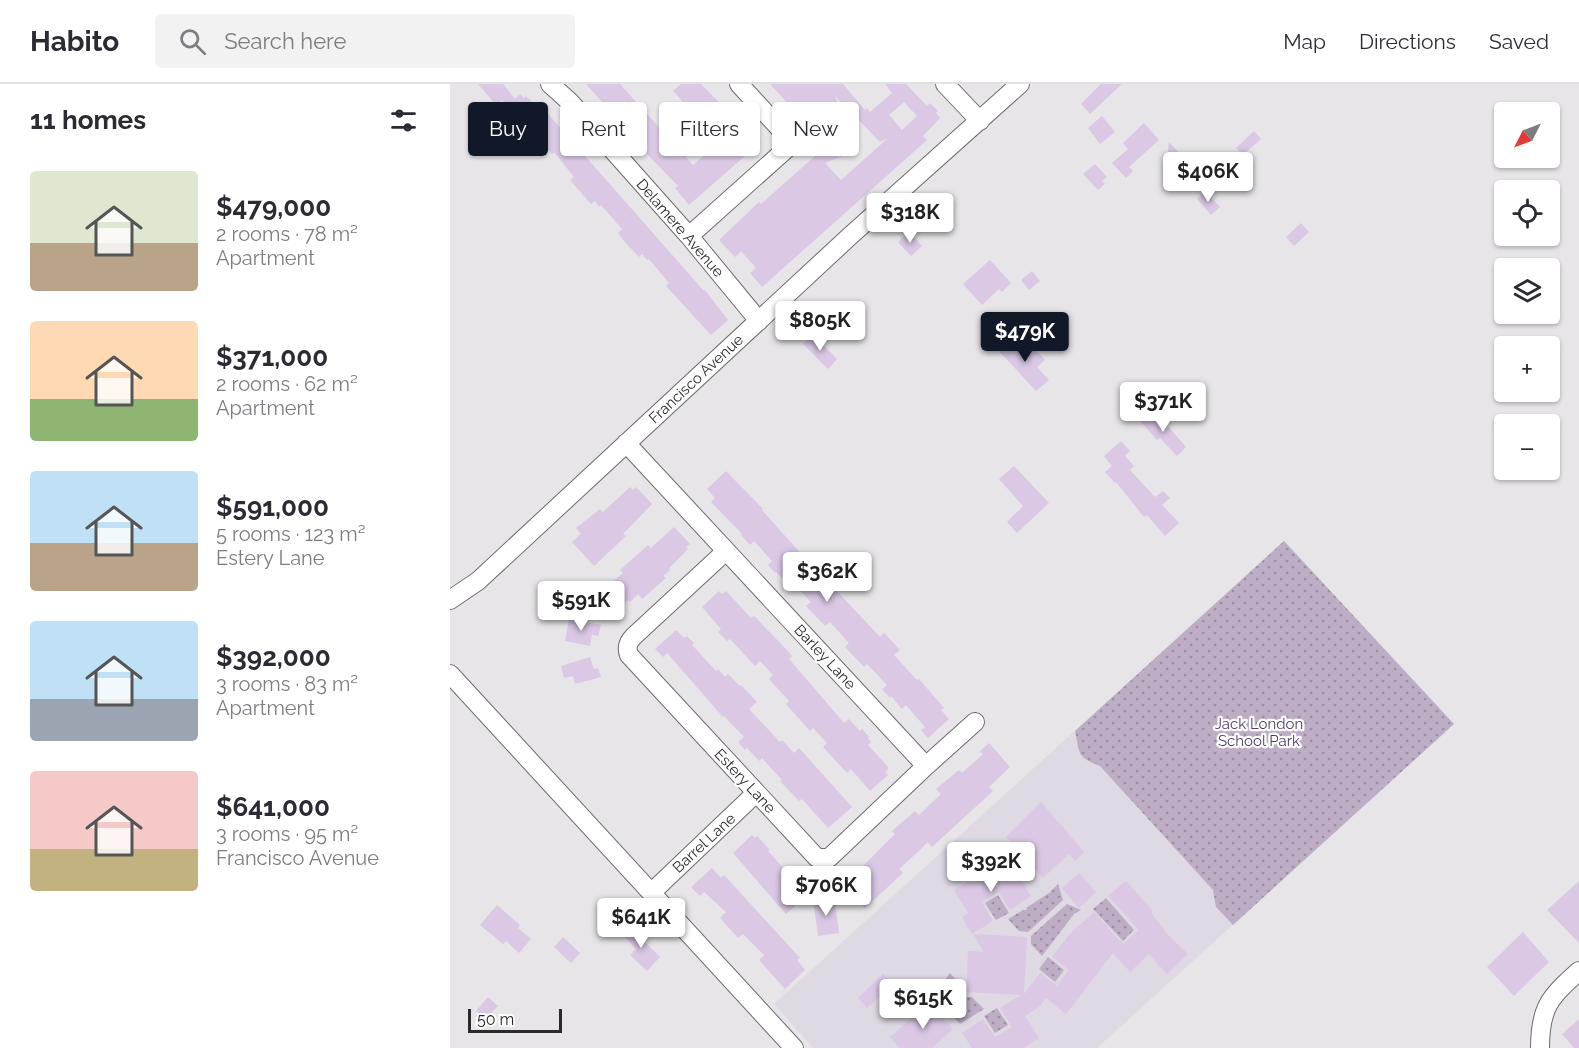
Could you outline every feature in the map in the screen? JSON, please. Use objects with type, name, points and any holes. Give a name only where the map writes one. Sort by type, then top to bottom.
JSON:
[{"type":"street","name":"Delamere Avenue","points":[[550,84],[570,102],[689,236],[759,321]]},
{"type":"street","points":[[689,236],[793,143],[739,84]]},
{"type":"street","points":[[945,84],[980,121]]},
{"type":"street","name":"Francisco Avenue","points":[[450,600],[477,581],[1020,84]]},
{"type":"street","name":"Barley Lane","points":[[626,443],[926,766]]},
{"type":"street","name":"Estery Lane","points":[[726,551],[634,636],[629,641],[627,649],[629,655],[817,858],[829,858],[975,722]]},
{"type":"street","points":[[450,674],[794,1048]]},
{"type":"street","name":"Barrel Lane","points":[[651,893],[756,793]]},
{"type":"street","points":[[1540,1048],[1541,1021],[1547,1003],[1578,974]]},
{"type":"shaded area","points":[[1284,541],[1454,724],[1097,1048],[813,1048],[774,1004]]},
{"type":"green space","name":"Jack London School Park","points":[[1284,541],[1454,724],[1233,925],[1216,907],[1213,890],[1100,766],[1083,757],[1075,731]]},
{"type":"green space","points":[[1058,884],[1063,900],[1028,932],[1019,931],[1008,919],[1027,910],[1026,908]]},
{"type":"green space","points":[[998,895],[1009,913],[996,920],[985,903]]},
{"type":"green space","points":[[1106,898],[1134,930],[1123,941],[1093,909]]},
{"type":"green space","points":[[1067,904],[1081,910],[1074,914],[1042,956],[1031,944],[1031,936]]},
{"type":"green space","points":[[1048,957],[1064,970],[1055,982],[1039,969]]},
{"type":"green space","points":[[950,973],[961,985],[960,993],[944,1007],[933,995]]},
{"type":"green space","points":[[964,997],[972,997],[984,1009],[960,1024],[948,1011]]},
{"type":"green space","points":[[997,1008],[1008,1025],[995,1033],[984,1016]]},
{"type":"building","points":[[478,84],[503,84],[515,99],[520,94],[532,102],[504,102],[502,100],[493,102]]},
{"type":"building","points":[[586,84],[620,84],[636,102],[602,102]]},
{"type":"building","points":[[681,84],[701,84],[719,102],[683,102],[673,91]]},
{"type":"building","points":[[770,84],[843,84],[858,102],[841,102],[835,96],[837,102],[787,102]]},
{"type":"building","points":[[885,84],[906,84],[927,106],[930,103],[938,111],[936,113],[940,118],[923,136],[927,140],[762,287],[750,273],[756,268],[741,251],[735,257],[719,240],[759,202],[761,204],[815,156],[843,156],[825,163],[841,180],[888,138],[880,142],[859,121],[859,103],[870,112],[892,93]],"holes":[[[904,102],[917,116],[902,130],[889,115]]]},
{"type":"building","points":[[1101,84],[1122,84],[1090,114],[1081,104]]},
{"type":"building","points":[[548,114],[560,128],[560,156],[585,156],[705,290],[728,320],[711,335],[666,286],[669,283],[649,259],[647,260],[642,254],[639,257],[624,241],[618,233],[622,229],[601,205],[599,207],[595,201],[591,204],[570,180],[574,177],[554,152],[552,154],[548,149]]},
{"type":"building","points":[[647,114],[659,127],[659,156],[685,156],[693,165],[704,156],[745,156],[689,205],[675,188],[678,186],[647,154]]},
{"type":"building","points":[[1102,116],[1115,132],[1100,144],[1088,128]]},
{"type":"building","points":[[1144,123],[1159,140],[1129,167],[1133,171],[1126,178],[1112,163],[1128,149],[1123,143]]},
{"type":"building","points":[[1254,131],[1261,139],[1243,155],[1236,148]]},
{"type":"building","points":[[1169,142],[1182,156],[1166,168]]},
{"type":"building","points":[[1095,164],[1107,177],[1102,181],[1105,184],[1098,190],[1083,174]]},
{"type":"building","points":[[1205,191],[1220,207],[1211,215],[1197,199]]},
{"type":"building","points":[[1301,223],[1309,232],[1294,246],[1286,237]]},
{"type":"building","points":[[909,232],[922,246],[911,256],[898,242]]},
{"type":"building","points":[[990,260],[1011,283],[1002,292],[999,289],[982,305],[963,284]]},
{"type":"building","points":[[1032,271],[1040,281],[1029,290],[1021,280]]},
{"type":"building","points":[[812,334],[837,359],[828,369],[803,344]]},
{"type":"building","points":[[1011,338],[1025,353],[1033,346],[1045,360],[1037,367],[1049,380],[1036,391],[998,350]]},
{"type":"building","points":[[1154,410],[1186,447],[1177,456],[1160,438],[1157,440],[1141,422]]},
{"type":"building","points":[[1121,441],[1130,451],[1125,456],[1134,466],[1130,470],[1155,497],[1163,491],[1170,498],[1162,505],[1179,523],[1165,536],[1147,515],[1144,517],[1105,472],[1112,466],[1104,456]]},
{"type":"building","points":[[1014,466],[1049,503],[1017,533],[1007,522],[1023,506],[999,479]]},
{"type":"building","points":[[726,471],[880,637],[884,633],[900,650],[894,655],[944,708],[941,710],[949,719],[928,738],[921,730],[925,727],[906,705],[902,709],[891,696],[890,698],[882,689],[887,685],[867,664],[864,667],[845,647],[849,643],[830,622],[825,626],[806,606],[811,602],[791,581],[788,584],[775,573],[768,565],[772,561],[754,541],[750,545],[711,502],[715,498],[707,489]]},
{"type":"building","points":[[630,487],[633,490],[636,487],[652,504],[623,534],[626,536],[594,566],[572,542],[581,534],[576,528],[600,509],[603,512]]},
{"type":"building","points":[[674,527],[690,544],[686,547],[688,549],[669,568],[670,570],[663,576],[666,578],[642,599],[638,594],[604,621],[586,601],[603,586],[605,589],[623,573],[620,570],[648,545],[651,548]]},
{"type":"building","points":[[719,591],[722,594],[726,591],[751,618],[754,616],[785,648],[792,656],[789,659],[844,723],[849,719],[869,737],[871,742],[868,745],[889,768],[885,772],[888,775],[870,791],[851,769],[847,773],[823,747],[827,743],[813,728],[810,731],[786,704],[789,701],[769,679],[773,675],[760,661],[755,666],[730,639],[727,641],[718,632],[721,629],[702,607]]},
{"type":"building","points":[[569,619],[601,625],[598,636],[592,635],[590,646],[565,641]]},
{"type":"building","points":[[676,630],[684,638],[687,636],[694,643],[692,645],[716,671],[718,669],[725,677],[728,674],[741,685],[757,702],[749,709],[780,742],[782,740],[794,753],[799,748],[852,807],[828,828],[802,799],[799,801],[780,781],[782,780],[762,758],[759,761],[747,748],[745,750],[738,742],[744,737],[723,717],[667,653],[663,657],[655,649]]},
{"type":"building","points":[[590,657],[594,669],[598,668],[601,677],[575,684],[573,676],[564,678],[561,666]]},
{"type":"building","points":[[989,743],[1010,767],[989,787],[993,791],[932,847],[928,842],[899,869],[903,873],[865,908],[848,890],[857,882],[852,877],[895,834],[892,831],[915,811],[919,815],[941,794],[936,789],[959,770],[962,773],[983,754],[980,751]]},
{"type":"building","points":[[1041,802],[1084,852],[1075,861],[1069,854],[1043,878],[1006,837]]},
{"type":"building","points":[[752,835],[755,838],[757,836],[770,850],[768,851],[786,871],[784,873],[806,896],[786,914],[733,853]]},
{"type":"building","points":[[1007,858],[1031,896],[1010,910],[999,892],[982,902],[993,921],[972,934],[962,917],[968,913],[954,890]]},
{"type":"building","points":[[712,868],[721,878],[724,875],[800,958],[797,960],[805,970],[785,989],[759,960],[764,955],[743,934],[738,938],[720,918],[726,912],[704,892],[700,896],[691,887]]},
{"type":"building","points":[[1079,873],[1096,892],[1079,908],[1062,888]]},
{"type":"building","points":[[1126,881],[1153,911],[1151,913],[1169,936],[1188,954],[1167,974],[1149,954],[1130,972],[1113,953],[1066,1014],[1046,998],[1039,1007],[1025,1016],[1039,1038],[1023,1048],[972,1048],[962,1033],[983,1019],[995,1037],[1012,1027],[1000,1008],[1021,995],[966,992],[968,951],[984,952],[973,934],[1027,937],[1024,994],[1040,973],[1057,986],[1069,970],[1052,957],[1069,935],[1094,912],[1123,944],[1139,930],[1108,896]]},
{"type":"building","points":[[1579,881],[1579,943],[1547,910]]},
{"type":"building","points":[[825,897],[826,903],[835,902],[839,933],[818,936],[813,899]]},
{"type":"building","points":[[497,905],[520,925],[518,928],[531,939],[519,953],[506,941],[503,944],[480,925]]},
{"type":"building","points":[[635,925],[644,934],[640,937],[660,957],[647,971],[630,955],[636,949],[624,936]]},
{"type":"building","points":[[1523,932],[1549,962],[1514,996],[1487,967]]},
{"type":"building","points":[[563,937],[580,953],[571,963],[554,947]]},
{"type":"building","points":[[883,974],[893,984],[867,1008],[858,998]]},
{"type":"building","points":[[488,997],[498,1006],[485,1019],[476,1011]]},
{"type":"building","points":[[928,1004],[953,1029],[932,1048],[900,1048],[890,1037]]},
{"type":"building","points":[[1579,1019],[1579,1048],[1574,1048],[1562,1034]]}]
